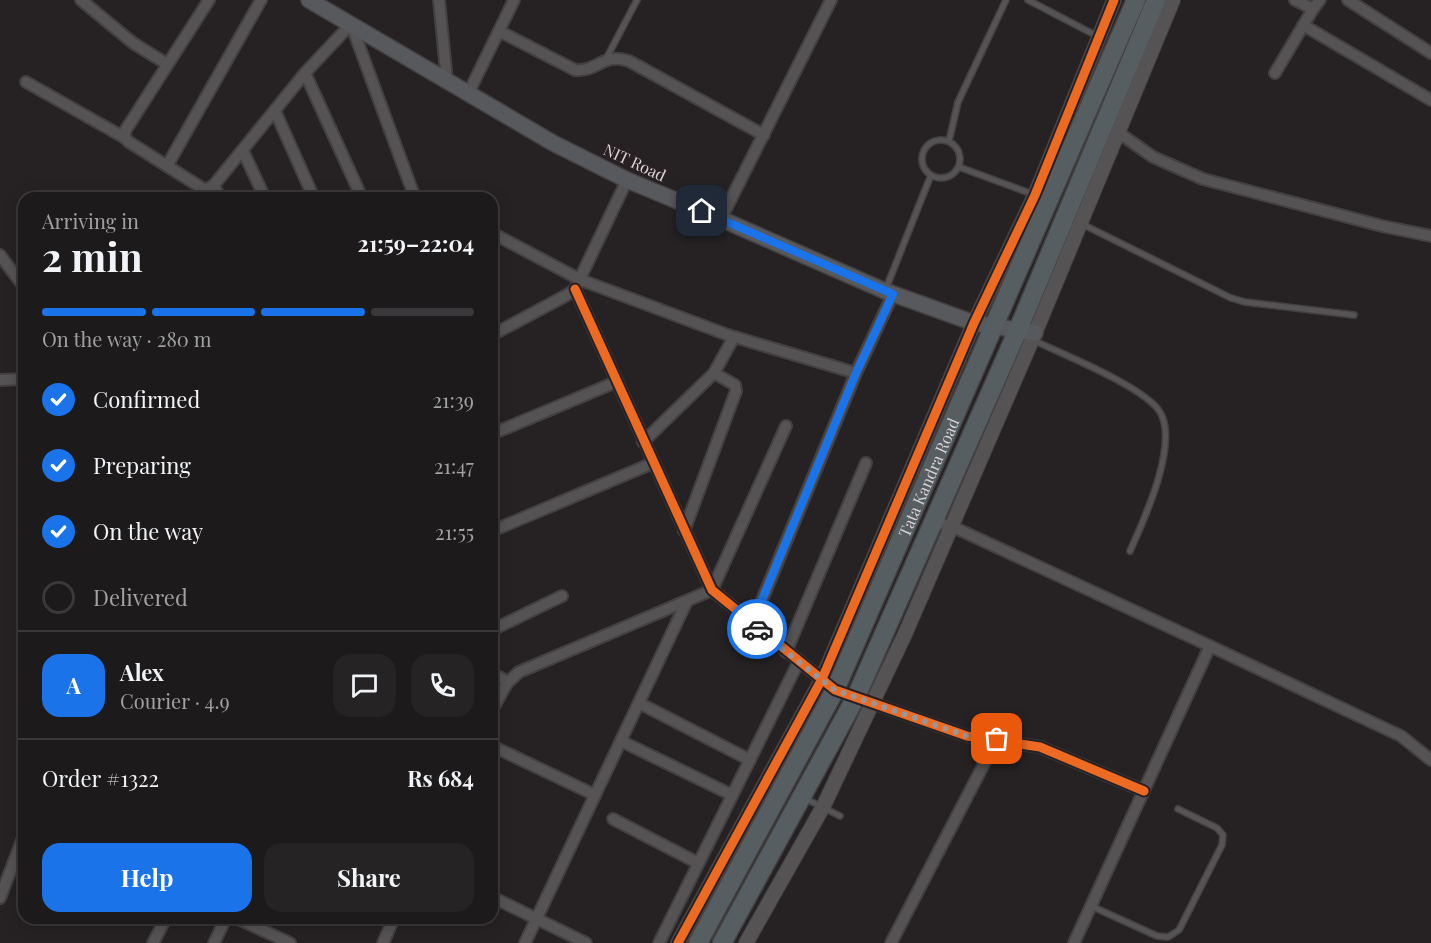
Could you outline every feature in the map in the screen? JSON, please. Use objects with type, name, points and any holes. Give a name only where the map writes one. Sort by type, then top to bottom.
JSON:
[{"type":"main road","name":"NIT Road","points":[[309,0],[326,4],[351,24],[468,94],[554,143],[627,180],[889,293],[974,323],[993,325],[1028,334]]},
{"type":"main road","name":"Tata Kandra Road","points":[[698,943],[828,685],[993,325],[1041,198],[1136,0]]},
{"type":"main road","name":"Tata Kandra Road","points":[[722,943],[801,797],[864,700],[888,624],[932,521],[1028,334],[1156,0]]},
{"type":"street","points":[[81,0],[133,43],[167,64]]},
{"type":"street","points":[[125,138],[125,131],[129,123],[209,0]]},
{"type":"street","points":[[167,166],[261,0]]},
{"type":"street","points":[[439,0],[447,81]]},
{"type":"street","points":[[468,94],[514,0]]},
{"type":"street","points":[[721,219],[831,0]]},
{"type":"street","points":[[678,943],[828,685],[974,323],[1041,198],[1114,0]]},
{"type":"street","points":[[746,943],[823,807],[864,700],[905,634],[1028,334],[1081,223],[1173,0]]},
{"type":"street","points":[[1275,73],[1316,4],[1295,0]]},
{"type":"street","points":[[1348,0],[1431,53]]},
{"type":"street","points":[[202,192],[210,188],[243,151],[305,73],[351,24],[412,192]]},
{"type":"street","points":[[1303,25],[1431,100]]},
{"type":"street","points":[[499,31],[575,70],[583,71],[611,58],[619,57],[764,135]]},
{"type":"street","points":[[305,73],[359,192]]},
{"type":"street","points":[[26,82],[214,192]]},
{"type":"street","points":[[274,111],[311,192]]},
{"type":"street","points":[[1119,133],[1153,157],[1203,179],[1382,226],[1431,236]]},
{"type":"street","points":[[243,151],[262,192]]},
{"type":"street","points":[[498,332],[567,295],[578,284],[627,180]]},
{"type":"street","points":[[498,237],[578,284],[734,337],[856,373]]},
{"type":"street","points":[[0,255],[18,279]]},
{"type":"street","points":[[578,284],[616,382],[712,591],[828,685],[967,736],[1040,747],[1144,792]]},
{"type":"street","points":[[752,624],[889,293]]},
{"type":"street","points":[[643,442],[714,373],[734,337]]},
{"type":"street","points":[[684,531],[736,391],[735,385],[714,373]]},
{"type":"street","points":[[0,380],[18,379]]},
{"type":"street","points":[[498,431],[616,382]]},
{"type":"street","points":[[498,700],[508,682],[519,672],[712,591],[786,426]]},
{"type":"street","points":[[498,528],[653,463]]},
{"type":"street","points":[[786,651],[866,463]]},
{"type":"street","points":[[932,521],[951,526],[1401,736],[1431,760]]},
{"type":"street","points":[[498,627],[562,596]]},
{"type":"street","points":[[525,943],[686,603]]},
{"type":"street","points":[[888,624],[905,634]]},
{"type":"street","points":[[1074,943],[1210,645]]},
{"type":"street","points":[[659,943],[799,662]]},
{"type":"street","points":[[498,676],[508,682]]},
{"type":"street","points":[[639,703],[750,760]]},
{"type":"street","points":[[891,943],[997,739]]},
{"type":"street","points":[[621,741],[732,795]]},
{"type":"street","points":[[498,749],[595,795]]},
{"type":"street","points":[[613,819],[698,863]]},
{"type":"street","points":[[0,898],[18,851]]},
{"type":"street","points":[[498,900],[586,943]]},
{"type":"street","points":[[153,943],[163,924]]},
{"type":"street","points":[[214,943],[223,924]]},
{"type":"street","points":[[247,924],[276,940],[290,943]]},
{"type":"street","points":[[383,943],[391,924]]},
{"type":"lane","points":[[605,61],[637,0]]},
{"type":"lane","points":[[949,141],[958,102],[1006,0]]},
{"type":"lane","points":[[1028,0],[1099,37]]},
{"type":"lane","points":[[936,140],[949,141],[958,149],[961,161],[959,167],[950,176],[937,178],[923,166],[923,153],[926,147],[936,140]]},
{"type":"lane","points":[[959,167],[1041,198]]},
{"type":"lane","points":[[889,293],[932,175]]},
{"type":"lane","points":[[1081,223],[1231,298],[1245,302],[1354,315]]},
{"type":"lane","points":[[1028,334],[1129,386],[1150,400],[1165,423],[1165,441],[1154,495],[1131,551]]},
{"type":"lane","points":[[801,797],[840,816]]},
{"type":"lane","points":[[1091,906],[1156,936],[1168,937],[1179,930],[1222,845],[1223,835],[1217,828],[1178,810]]},
{"type":"cycle path","points":[[678,943],[822,679],[974,323],[1035,195],[1114,0]]},
{"type":"cycle path","points":[[575,289],[712,590],[835,690],[967,736],[1040,747],[1144,791]]},
{"type":"way so far","points":[[757,629],[835,690],[967,736],[997,739]]},
{"type":"route","points":[[702,211],[893,294],[856,373],[752,624],[757,629]]}]
